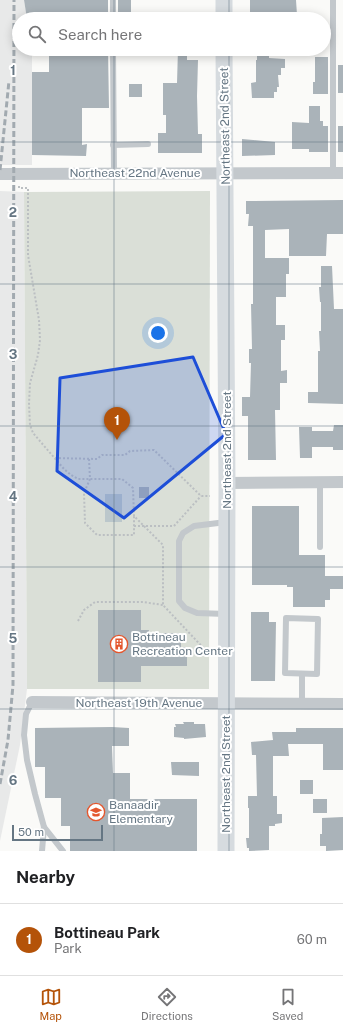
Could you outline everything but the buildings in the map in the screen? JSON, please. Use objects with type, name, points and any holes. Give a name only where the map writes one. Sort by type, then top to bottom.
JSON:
[{"type":"street","points":[[224,0],[224,12]]},
{"type":"street","name":"Northeast 2nd Street","points":[[224,56],[228,483],[226,851]]},
{"type":"street","name":"Northeast 22nd Avenue","points":[[0,174],[338,173]]},
{"type":"street","points":[[228,483],[343,482]]},
{"type":"street","name":"Northeast 19th Avenue","points":[[32,702],[343,704]]},
{"type":"lane","points":[[113,0],[113,12]]},
{"type":"lane","points":[[333,0],[338,173]]},
{"type":"lane","points":[[113,56],[114,174]]},
{"type":"lane","points":[[114,145],[148,144]]},
{"type":"lane","points":[[320,483],[320,547]]},
{"type":"lane","points":[[227,522],[194,526],[183,532],[179,541],[179,601],[185,608],[197,613],[227,614]]},
{"type":"lane","points":[[286,618],[318,619],[317,674],[302,674],[285,673],[286,618]]},
{"type":"lane","points":[[302,674],[302,704]]},
{"type":"lane","points":[[32,702],[26,714],[24,735],[27,760],[44,827],[42,851]]},
{"type":"lane","points":[[44,827],[63,851]]},
{"type":"path","points":[[20,174],[19,188],[28,188],[28,255],[39,320],[40,340],[38,355],[30,383],[30,425],[33,433],[54,458],[71,475],[78,479],[90,479],[122,479],[133,488],[134,535],[96,535],[85,523],[84,493],[90,479],[90,459]]},
{"type":"path","points":[[54,458],[97,459],[102,455],[125,455],[130,450],[154,450],[201,496],[210,496]]},
{"type":"path","points":[[134,526],[174,526],[201,496]]},
{"type":"path","points":[[134,516],[163,545],[163,605]]},
{"type":"path","points":[[78,621],[84,610],[95,602],[143,602],[163,605],[210,655]]},
{"type":"highlighted area","points":[[193,357],[226,434],[124,518],[57,471],[60,378]]},
{"type":"shaded area","points":[[0,0],[24,0],[26,12],[12,12],[12,56],[32,56],[32,165],[0,165]]},
{"type":"shaded area","points":[[0,191],[24,192],[27,689],[20,745],[0,841]]},
{"type":"shaded area","points":[[210,191],[209,689],[27,689],[24,192]]},
{"type":"shaded area","points":[[105,494],[122,494],[122,522],[105,522]]},
{"type":"railway","points":[[14,0],[14,12]]},
{"type":"railway","points":[[0,784],[8,740],[13,685],[14,56]]},
{"type":"railway","points":[[0,170],[9,81]]},
{"type":"place","name":"Bottineau Park","points":[[117,440]]},
{"type":"place","name":"Bottineau Recreation Center","points":[[119,644]]},
{"type":"place","name":"Banaadir Elementary","points":[[96,812]]}]
